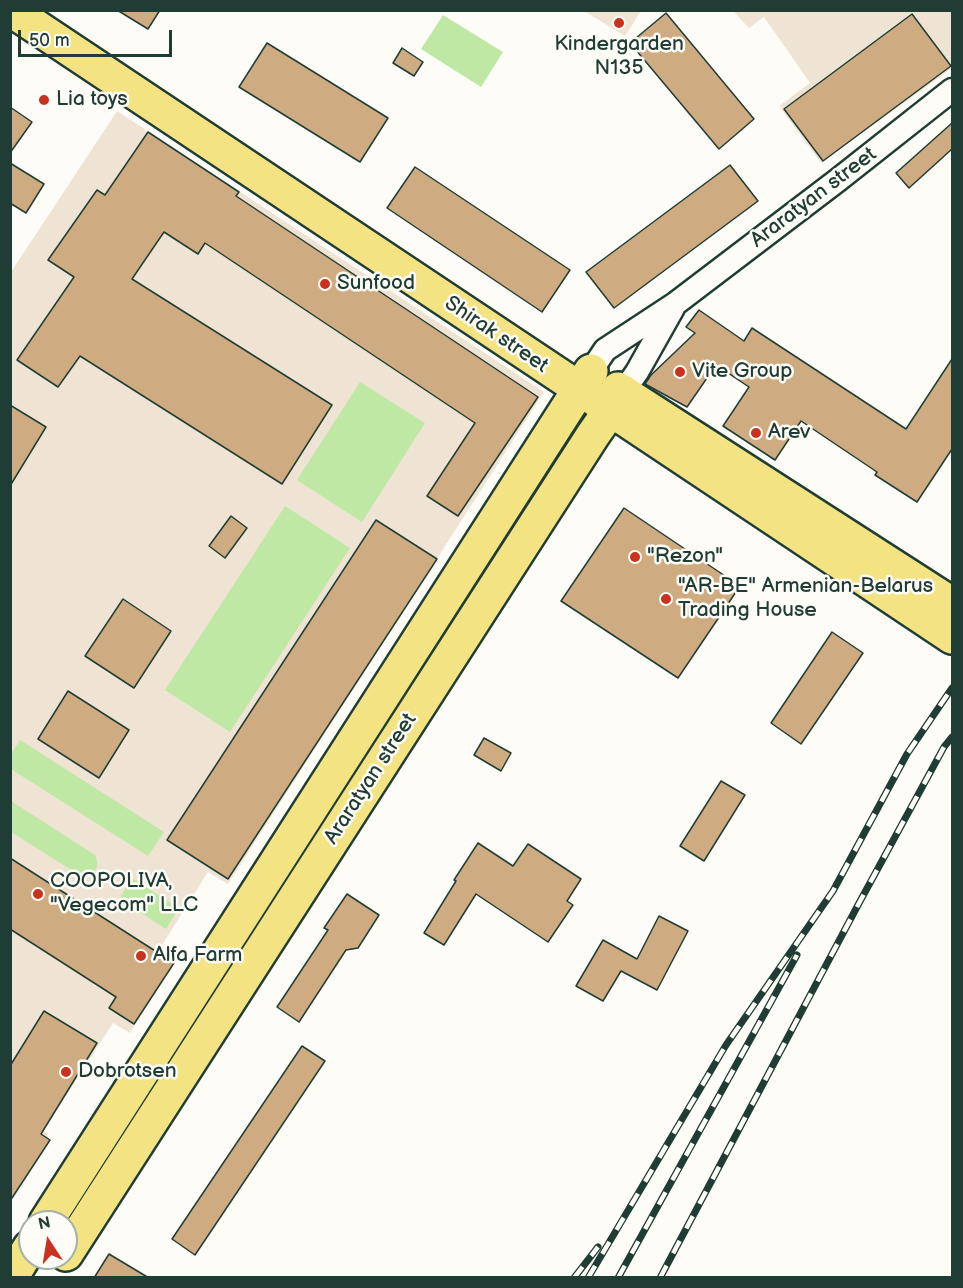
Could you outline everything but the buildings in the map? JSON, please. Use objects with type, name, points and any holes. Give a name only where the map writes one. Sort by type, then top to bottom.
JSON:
[{"type":"main road","name":"Shirak street","points":[[11,10],[915,596],[952,637]]},
{"type":"main road","name":"Shirak street","points":[[49,10],[584,380]]},
{"type":"main road","name":"Araratyan street","points":[[54,1210],[584,380]]},
{"type":"main road","name":"Araratyan street","points":[[78,1235],[616,401]]},
{"type":"main road","name":"Shirak street","points":[[915,596],[952,604]]},
{"type":"street","name":"Araratyan street","points":[[584,380],[605,350],[675,304],[952,90]]},
{"type":"street","name":"Araratyan street","points":[[616,401],[637,372],[675,304]]},
{"type":"shaded area","name":"Kindergarden N135","points":[[641,10],[625,36],[584,11]]},
{"type":"shaded area","points":[[733,11],[952,11],[952,68],[821,163],[779,106],[810,83],[764,17],[749,28]]},
{"type":"shaded area","points":[[117,111],[544,392],[228,884],[208,872],[159,950],[175,962],[130,1033],[113,1023],[44,1130],[50,1140],[11,1201],[11,272]]},
{"type":"green space","points":[[443,15],[503,52],[481,87],[421,49]]},
{"type":"green space","points":[[360,382],[425,423],[362,522],[297,480]]},
{"type":"green space","points":[[285,506],[350,548],[230,732],[165,690]]},
{"type":"green space","points":[[20,740],[164,832],[148,856],[11,769],[11,754]]},
{"type":"green space","points":[[11,801],[95,855],[97,867],[93,873],[81,876],[11,832]]},
{"type":"green space","points":[[132,878],[179,908],[166,929],[119,899]]},
{"type":"railway","points":[[588,1278],[726,1045],[833,891],[907,754],[952,688]]},
{"type":"railway","points":[[660,1278],[858,905],[944,747],[952,737]]},
{"type":"railway","points":[[618,1278],[797,955]]},
{"type":"railway","points":[[574,1278],[598,1247]]},
{"type":"place","name":"Kindergarden N135","points":[[619,23]]},
{"type":"place","name":"Lia toys","points":[[44,100]]},
{"type":"place","name":"Sunfood","points":[[325,284]]},
{"type":"place","name":"Vite Group","points":[[680,372]]},
{"type":"place","name":"Arev","points":[[756,433]]},
{"type":"place","name":"\"Rezon\"","points":[[635,557]]},
{"type":"place","name":"\"AR-BE\" Armenian-Belarus Trading House","points":[[666,599]]},
{"type":"place","name":"COOPOLIVA, \"Vegecom\" LLC","points":[[38,894]]},
{"type":"place","name":"Alfa Farm","points":[[141,956]]},
{"type":"place","name":"Dobrotsen","points":[[66,1072]]}]
